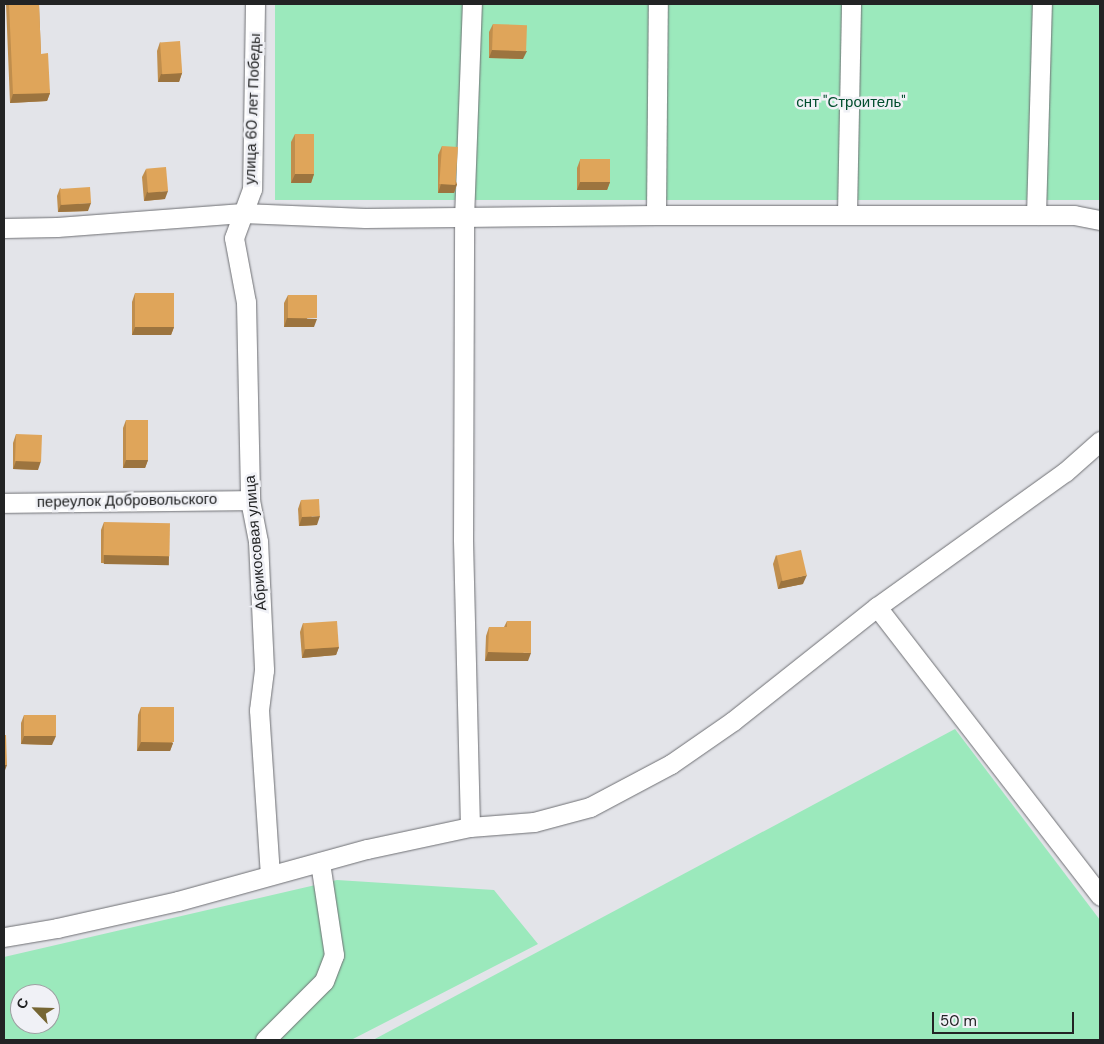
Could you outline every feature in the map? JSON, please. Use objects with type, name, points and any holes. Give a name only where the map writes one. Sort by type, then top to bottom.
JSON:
[{"type":"street","name":"улица 60 лет Победы","points":[[242,214],[252,189],[255,4]]},
{"type":"street","points":[[470,827],[464,539],[464,218],[472,4]]},
{"type":"street","points":[[656,215],[658,4]]},
{"type":"street","points":[[847,214],[850,4]]},
{"type":"street","points":[[1036,215],[1042,4]]},
{"type":"street","points":[[4,228],[57,227],[242,214],[366,218],[847,214],[1074,215],[1100,220]]},
{"type":"street","name":"Абрикосовая улица","points":[[242,214],[234,238],[246,302],[250,500],[258,541],[264,670],[259,710],[270,875]]},
{"type":"street","points":[[4,937],[57,928],[178,901],[320,862],[470,827],[534,822],[590,807],[671,764],[733,721],[877,607],[1065,472],[1100,441]]},
{"type":"street","name":"переулок Добровольского","points":[[4,503],[250,500]]},
{"type":"street","points":[[877,607],[1100,896]]},
{"type":"street","points":[[264,1040],[324,981],[334,955],[320,862]]},
{"type":"green space","name":"снт \"Строитель\"","points":[[275,4],[1100,4],[1100,200],[275,200]]},
{"type":"green space","points":[[955,729],[1100,920],[1100,1040],[373,1040]]},
{"type":"green space","points":[[337,880],[494,890],[538,944],[351,1040],[4,1040],[4,957]]},
{"type":"building","points":[[9,4],[39,4],[41,54],[48,53],[50,93],[13,94]]},
{"type":"building","points":[[493,24],[527,25],[526,51],[492,50]]},
{"type":"building","points":[[180,41],[182,73],[162,74],[160,42]]},
{"type":"building","points":[[295,134],[314,134],[314,174],[295,174]]},
{"type":"building","points":[[442,146],[458,147],[455,185],[439,184]]},
{"type":"building","points":[[580,159],[610,159],[610,182],[580,182]]},
{"type":"building","points":[[166,167],[168,191],[148,193],[146,169]]},
{"type":"building","points":[[90,187],[91,203],[61,205],[60,189]]},
{"type":"building","points":[[135,293],[174,293],[174,327],[135,327]]},
{"type":"building","points":[[288,295],[317,295],[317,318],[288,318]]},
{"type":"building","points":[[126,420],[148,420],[148,460],[126,460]]},
{"type":"building","points":[[16,434],[42,435],[41,462],[15,461]]},
{"type":"building","points":[[319,499],[320,516],[302,517],[301,500]]},
{"type":"building","points":[[104,522],[170,523],[169,556],[103,555]]},
{"type":"building","points":[[801,550],[807,575],[782,581],[777,556]]},
{"type":"building","points":[[337,621],[339,647],[305,649],[303,623]]},
{"type":"building","points":[[507,621],[531,621],[531,653],[488,652],[489,627],[507,627]]},
{"type":"building","points":[[141,707],[174,707],[174,742],[141,742]]},
{"type":"building","points":[[24,715],[56,715],[56,736],[24,736]]},
{"type":"building","points":[[4,735],[6,735],[7,765],[4,765]]}]
